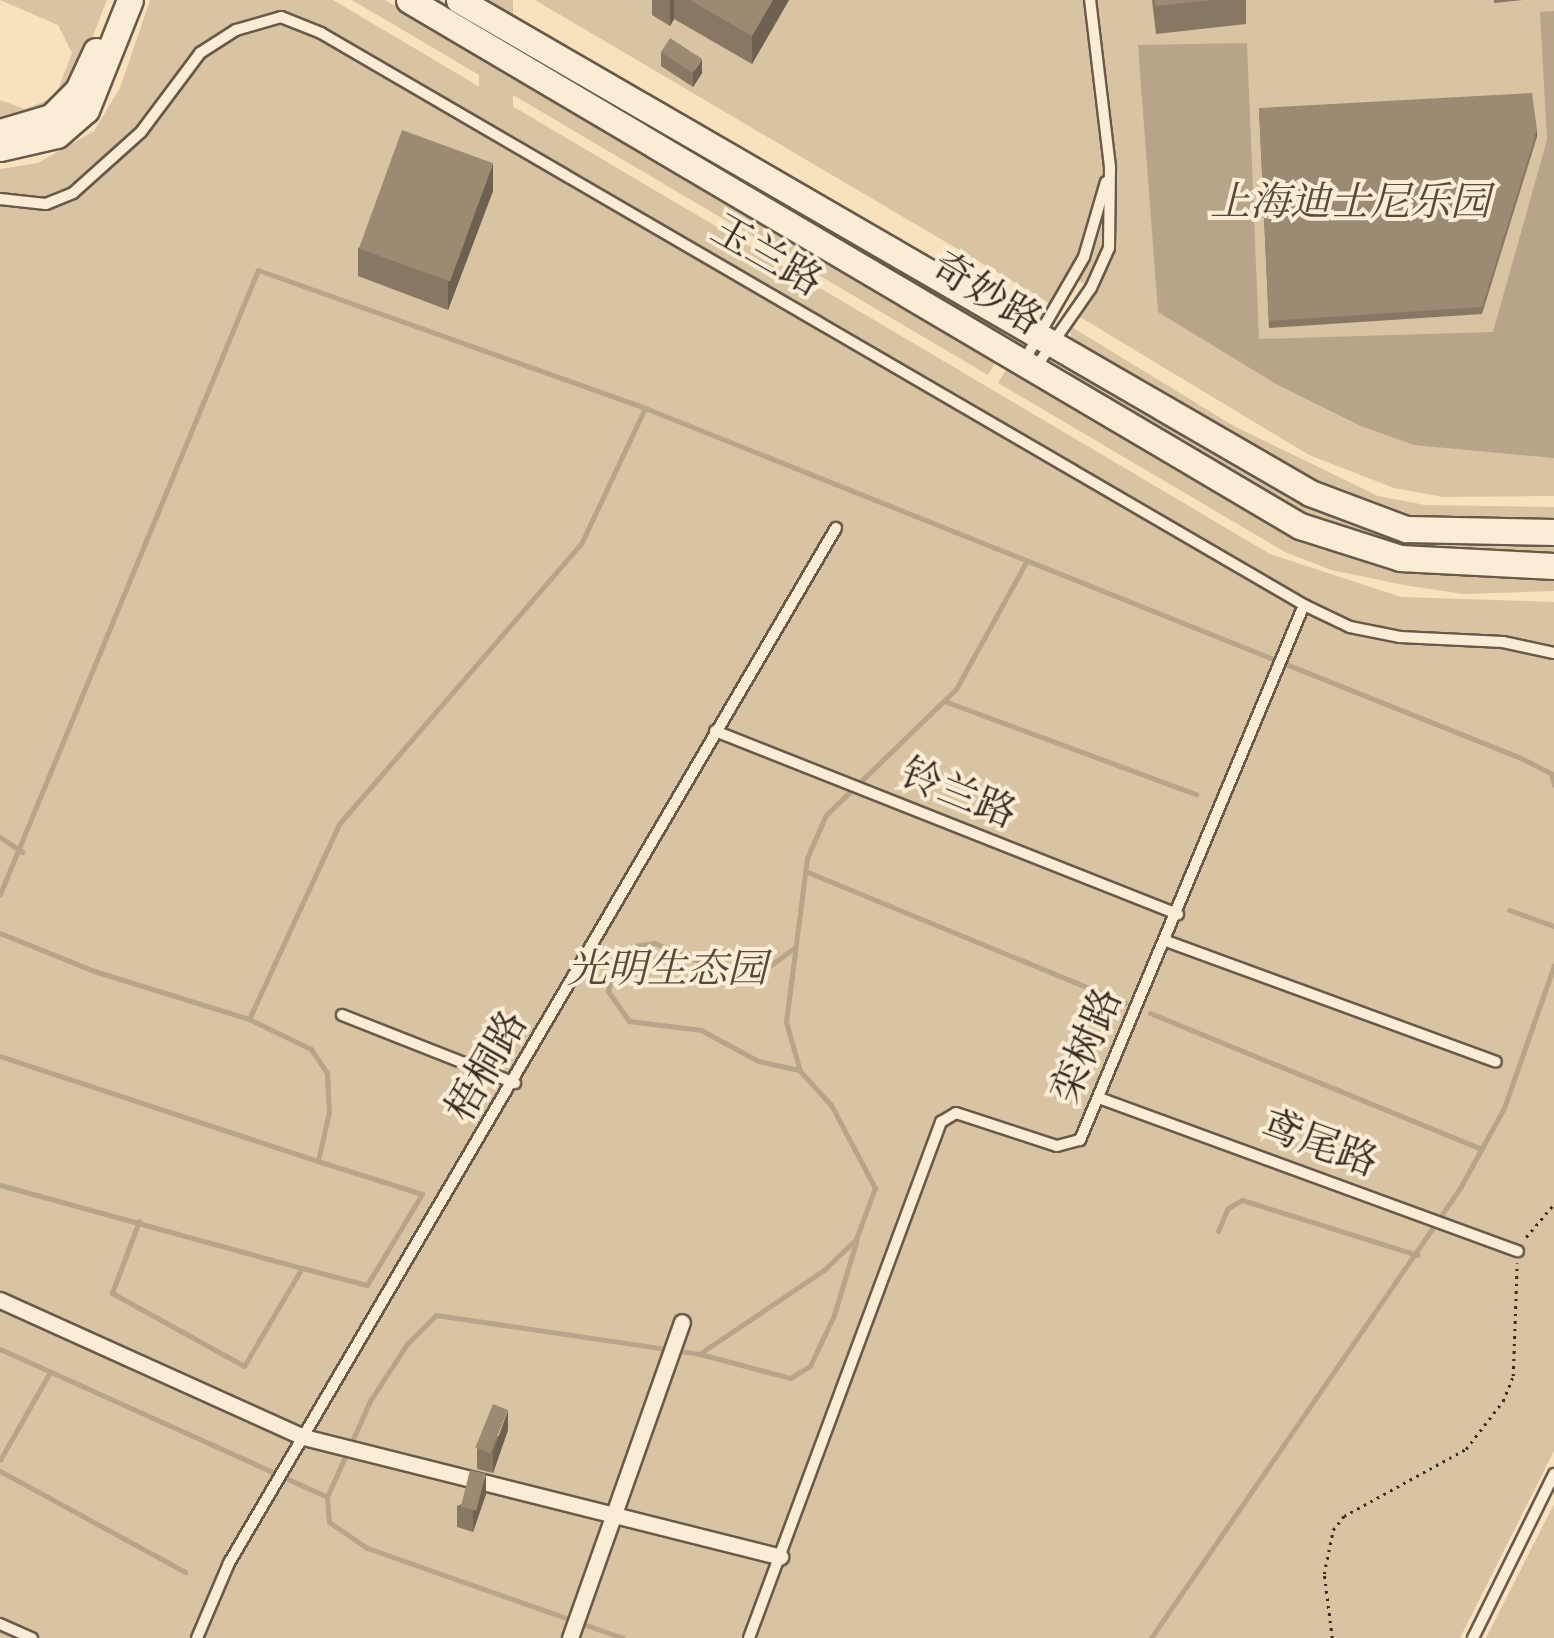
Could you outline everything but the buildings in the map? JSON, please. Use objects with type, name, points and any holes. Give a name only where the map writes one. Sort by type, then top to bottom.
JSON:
[{"type":"street","points":[[0,132],[36,124],[66,104],[89,68],[116,0]]},
{"type":"street","points":[[0,148],[58,135],[86,110],[130,0]]},
{"type":"street","name":"奇妙路","points":[[409,0],[1325,538],[1446,564],[1554,566]]},
{"type":"street","name":"奇妙路","points":[[459,0],[1044,341],[1355,512],[1406,529],[1462,535],[1554,532]]},
{"type":"street","points":[[0,1300],[304,1437],[780,1557]]},
{"type":"street","points":[[574,1627],[682,1322]]},
{"type":"lane","points":[[1044,341],[1103,268],[1110,248],[1110,167],[1090,0]]},
{"type":"lane","name":"玉兰路","points":[[0,200],[46,204],[73,193],[141,132],[200,53],[236,30],[281,16],[321,33],[1304,605],[1350,628],[1400,637],[1503,642],[1554,652]]},
{"type":"lane","points":[[1030,365],[1084,257],[1110,167]]},
{"type":"lane","name":"梧桐路","points":[[197,1638],[229,1563],[515,1083],[836,528]]},
{"type":"lane","name":"栾树路","points":[[749,1638],[946,1115],[968,1115],[1071,1147],[1099,1098],[1304,605]]},
{"type":"lane","name":"铃兰路","points":[[716,732],[1178,914]]},
{"type":"lane","points":[[1166,940],[1496,1062]]},
{"type":"lane","points":[[342,1014],[515,1083]]},
{"type":"lane","name":"鸢尾路","points":[[1099,1098],[1518,1250]]},
{"type":"lane","points":[[1473,1638],[1554,1474]]},
{"type":"lane","points":[[0,1624],[32,1638]]},
{"type":"path","points":[[1332,1638],[1324,1574],[1332,1530],[1344,1516],[1466,1449],[1503,1401],[1514,1376],[1518,1250],[1554,1204]]},
{"type":"green space","points":[[0,0],[107,0],[77,76],[54,105],[0,124],[0,100],[25,109],[55,97],[72,53],[58,25]]},
{"type":"green space","name":"光明生态园","points":[[150,0],[333,0],[1270,554],[1401,597],[1554,602],[1554,1451],[1460,1638],[0,1638],[0,169],[38,163],[94,131],[120,88]]},
{"type":"green space","points":[[352,0],[385,0],[998,358],[988,375]]},
{"type":"green space","points":[[423,0],[440,0],[1008,329],[1002,339]]},
{"type":"green space","points":[[479,0],[513,0],[513,629],[479,629]]},
{"type":"green space","name":"上海迪士尼乐园","points":[[535,0],[1554,0],[1554,496],[1443,497],[1394,488],[1309,455],[1080,317],[1098,291],[1066,274],[1051,304]]},
{"type":"green space","points":[[1070,326],[1234,426],[1378,496],[1425,505],[1554,507],[1554,522],[1390,515],[1325,494],[1072,344]]},
{"type":"green space","points":[[1009,365],[1286,534],[1389,566],[1554,578],[1554,591],[1464,594],[1331,570],[1285,552],[998,383]]},
{"type":"green space","points":[[1072,370],[1350,525],[1417,541],[1554,541],[1554,555],[1402,549],[1291,511],[1067,379]]},
{"type":"green space","points":[[1554,1504],[1554,1638],[1486,1638]]},
{"type":"shaded area","points":[[1554,11],[1554,458],[1414,445],[1361,426],[1276,384],[1158,312],[1138,45],[1247,43],[1259,339],[1493,332],[1547,140],[1540,12]]},
{"type":"waterway","points":[[0,894],[258,270],[645,408]]},
{"type":"waterway","points":[[139,1221],[112,1293],[244,1366],[302,1268],[367,1285],[422,1194],[318,1161],[329,1112],[327,1073],[311,1049],[249,1019],[339,824],[581,544],[645,408],[1521,758],[1551,773],[1554,785]]},
{"type":"waterway","points":[[623,1638],[367,1548],[329,1522],[327,1497],[370,1401],[407,1344],[436,1315],[699,1354],[824,1270],[856,1239],[875,1188],[831,1105],[800,1071],[786,1022],[807,858],[826,815],[956,689],[1025,564]]},
{"type":"waterway","points":[[944,701],[1196,794]]},
{"type":"waterway","points":[[0,837],[22,852]]},
{"type":"waterway","points":[[805,871],[1125,1003]]},
{"type":"waterway","points":[[1509,910],[1554,926]]},
{"type":"waterway","points":[[0,933],[94,971],[249,1019]]},
{"type":"waterway","points":[[793,949],[772,964],[728,973],[654,943],[636,946],[613,973],[608,991],[629,1021],[701,1030],[758,1061],[799,1070]]},
{"type":"waterway","points":[[1151,1638],[1460,1188],[1504,1108],[1554,965]]},
{"type":"waterway","points":[[1150,1013],[1481,1149]]},
{"type":"waterway","points":[[0,1056],[318,1161]]},
{"type":"waterway","points":[[0,1185],[302,1268]]},
{"type":"waterway","points":[[1218,1231],[1228,1208],[1242,1200],[1418,1255]]},
{"type":"waterway","points":[[700,1354],[790,1378],[810,1366],[834,1315],[856,1242]]},
{"type":"waterway","points":[[0,1349],[325,1496]]},
{"type":"waterway","points":[[0,1460],[50,1372]]},
{"type":"waterway","points":[[0,1471],[185,1572]]}]
